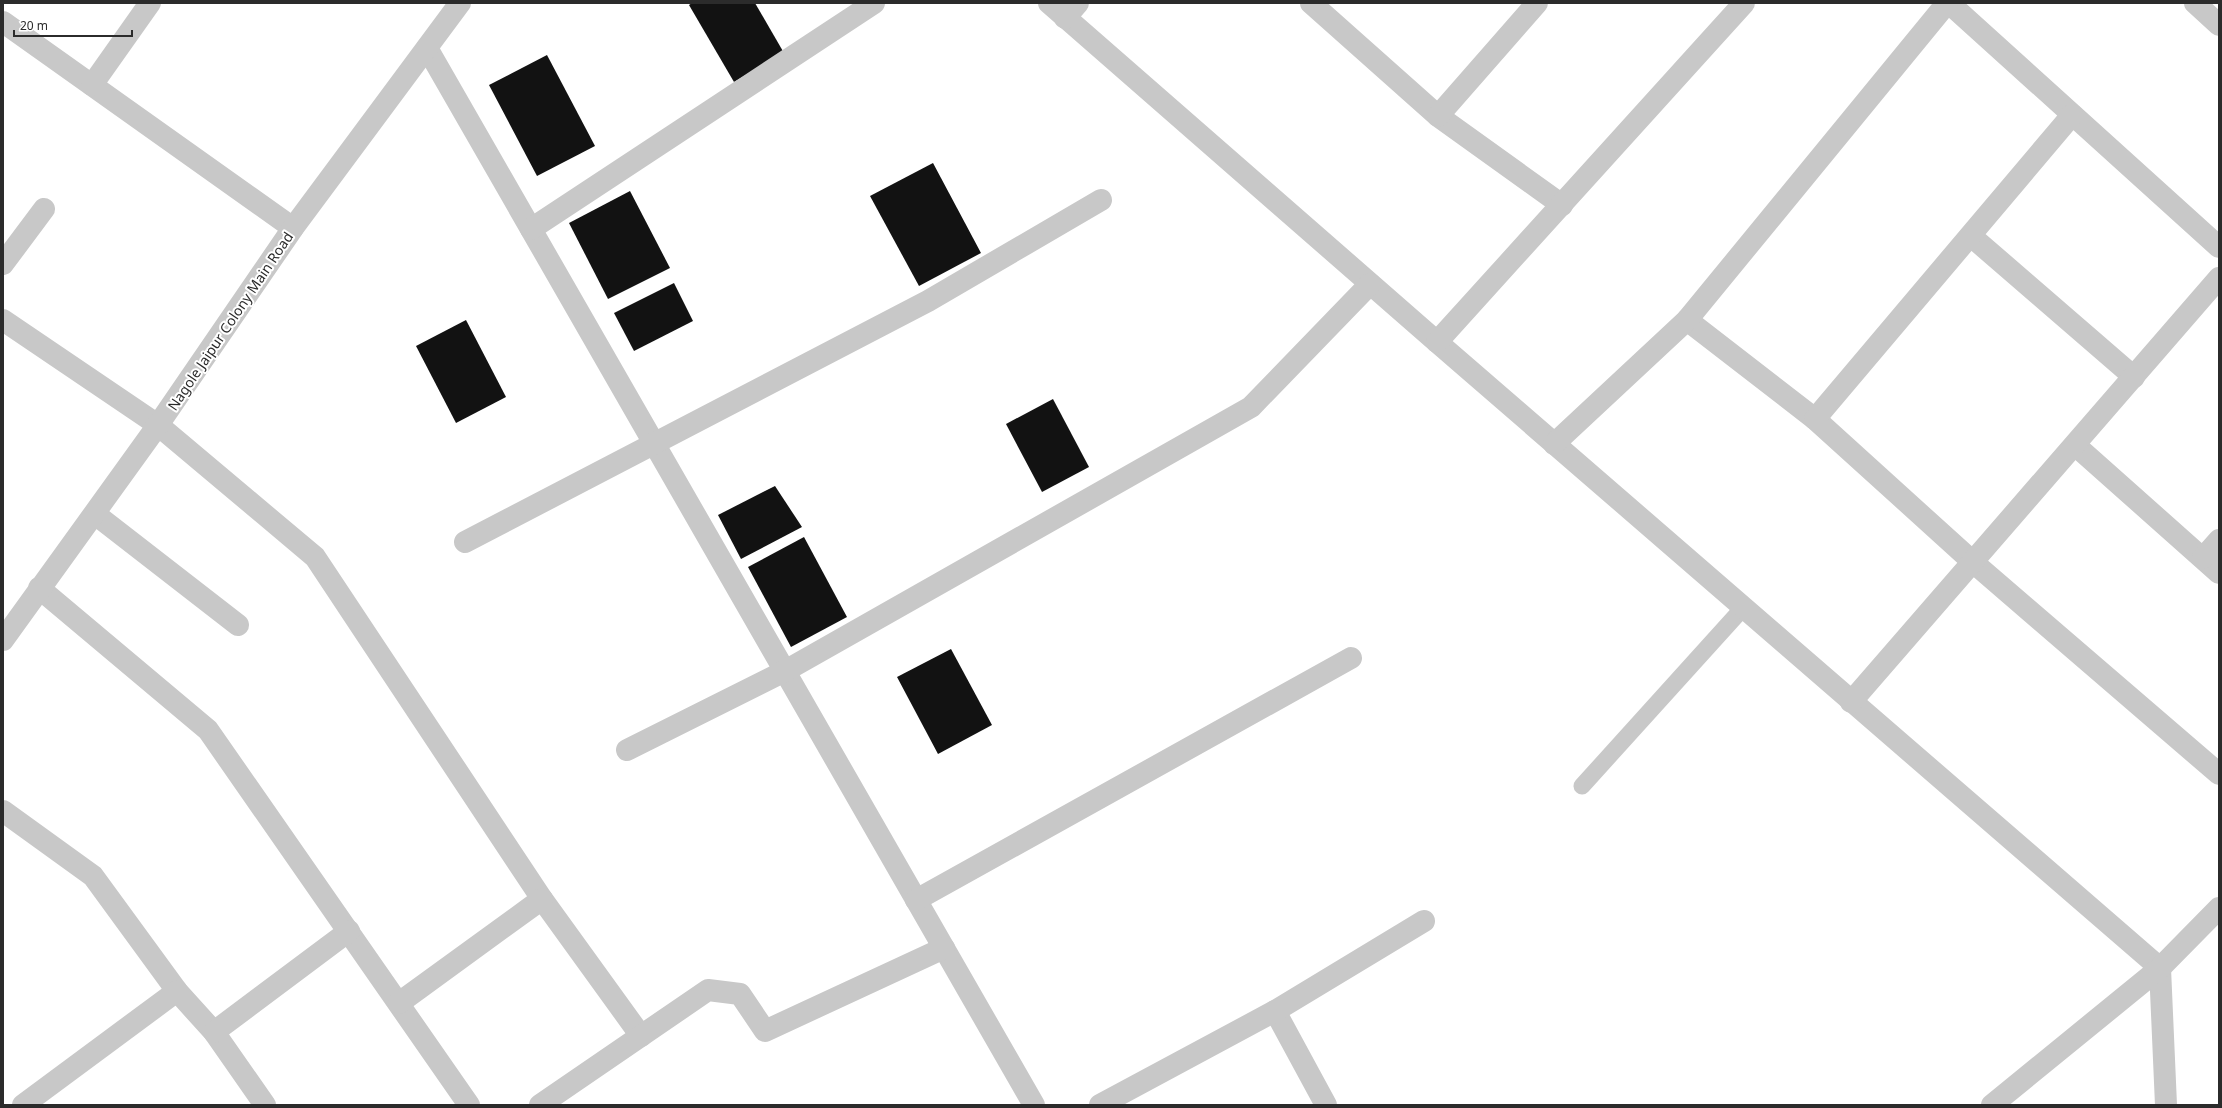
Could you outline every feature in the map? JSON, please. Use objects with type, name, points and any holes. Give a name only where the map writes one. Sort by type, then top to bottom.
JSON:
[{"type":"street","points":[[92,85],[150,3]]},
{"type":"street","name":"Nagole Jaipur Colony Main Road","points":[[3,640],[39,588],[95,514],[158,425],[294,228],[460,3]]},
{"type":"street","points":[[531,229],[874,3]]},
{"type":"street","points":[[1049,3],[1072,11],[1370,284],[2160,968],[2166,1105]]},
{"type":"street","points":[[1310,3],[1438,116],[1562,205]]},
{"type":"street","points":[[1438,116],[1537,3]]},
{"type":"street","points":[[1437,342],[1744,3]]},
{"type":"street","points":[[1554,444],[1687,320],[1948,3],[2219,247]]},
{"type":"street","points":[[2195,3],[2219,25]]},
{"type":"street","points":[[3,22],[294,228]]},
{"type":"street","points":[[427,48],[1034,1105]]},
{"type":"street","points":[[1815,419],[2072,115]]},
{"type":"street","points":[[465,542],[928,301],[1101,200]]},
{"type":"street","points":[[3,264],[44,209]]},
{"type":"street","points":[[1971,236],[2134,377]]},
{"type":"street","points":[[1851,702],[1974,563],[2219,278]]},
{"type":"street","points":[[627,750],[785,671],[1251,407],[1370,284]]},
{"type":"street","points":[[3,320],[158,425],[316,557],[542,899],[641,1036]]},
{"type":"street","points":[[1687,320],[1815,419],[1974,563],[2219,774]]},
{"type":"street","points":[[2075,445],[2219,573]]},
{"type":"street","points":[[95,514],[238,625]]},
{"type":"street","points":[[2203,558],[2219,540]]},
{"type":"street","points":[[39,588],[208,730],[400,1003],[469,1105]]},
{"type":"street","points":[[916,900],[1351,658]]},
{"type":"street","points":[[3,810],[92,876],[177,991],[214,1032],[265,1105]]},
{"type":"street","points":[[400,1003],[542,899]]},
{"type":"street","points":[[1992,1105],[2160,968],[2219,908]]},
{"type":"street","points":[[1100,1105],[1275,1010],[1424,921]]},
{"type":"street","points":[[214,1032],[349,931]]},
{"type":"street","points":[[540,1105],[708,990],[740,994],[765,1031],[944,948]]},
{"type":"street","points":[[23,1105],[177,991]]},
{"type":"street","points":[[1275,1010],[1326,1105]]},
{"type":"lane","points":[[1582,786],[1743,608]]},
{"type":"building","points":[[692,3],[755,3],[784,53],[734,82],[689,5]]},
{"type":"building","points":[[547,55],[595,146],[537,176],[489,85]]},
{"type":"building","points":[[933,163],[981,253],[919,286],[870,196]]},
{"type":"building","points":[[630,191],[670,268],[608,299],[569,223]]},
{"type":"building","points":[[674,283],[693,321],[634,351],[614,313]]},
{"type":"building","points":[[466,320],[506,397],[456,423],[416,346]]},
{"type":"building","points":[[1053,399],[1089,467],[1042,492],[1006,424]]},
{"type":"building","points":[[775,486],[802,527],[741,559],[718,515]]},
{"type":"building","points":[[804,537],[847,617],[791,647],[748,567]]},
{"type":"building","points":[[951,649],[992,725],[938,754],[897,677]]}]
